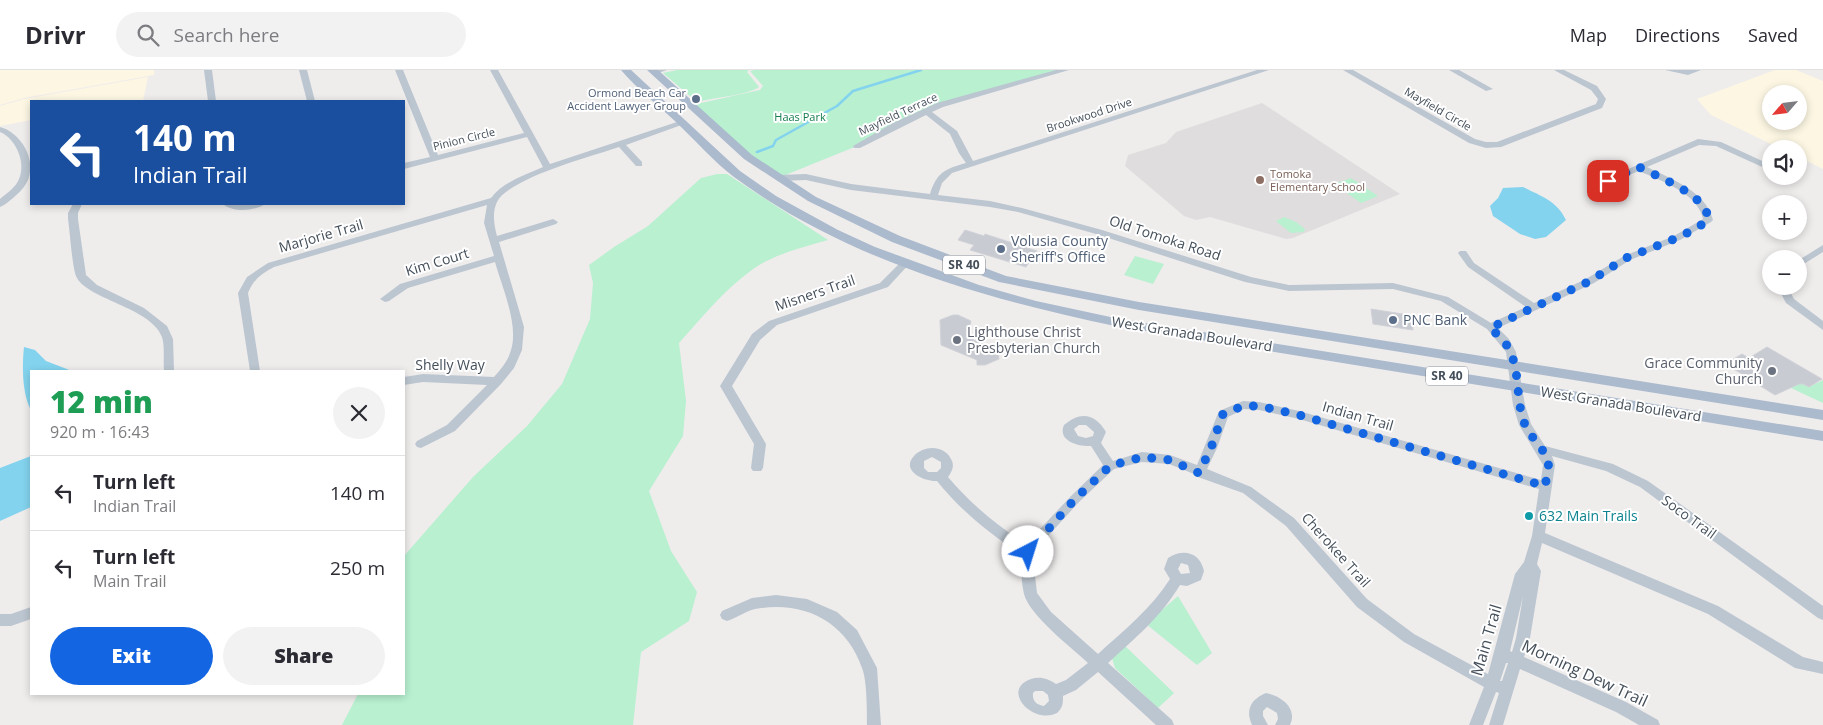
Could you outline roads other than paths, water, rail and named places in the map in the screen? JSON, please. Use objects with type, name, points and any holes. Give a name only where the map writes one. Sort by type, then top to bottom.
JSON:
[{"type":"main road","name":"West Granada Boulevard","points":[[626,70],[736,173],[792,210],[871,250],[983,290],[1071,313],[1115,322],[1823,436]]},
{"type":"main road","points":[[633,70],[657,71]]},
{"type":"main road","name":"West Granada Boulevard","points":[[657,71],[717,129],[748,156],[778,178],[832,210],[915,247],[1003,279],[1165,310],[1823,415]]},
{"type":"main road","points":[[680,121],[698,122],[717,129]]},
{"type":"main road","points":[[736,173],[756,178],[778,178]]},
{"type":"main road","points":[[871,250],[895,252],[915,247]]},
{"type":"main road","points":[[906,262],[926,260],[1003,279]]},
{"type":"main road","points":[[1071,313],[1103,308],[1118,302]]},
{"type":"main road","points":[[1115,322],[1139,312],[1165,310]]},
{"type":"street","points":[[208,70],[212,100]]},
{"type":"street","points":[[303,70],[311,100]]},
{"type":"street","points":[[399,70],[435,158]]},
{"type":"street","points":[[494,70],[548,168]]},
{"type":"street","name":"Mayfield Terrace","points":[[857,146],[926,111],[1065,70]]},
{"type":"street","name":"Brookwood Drive","points":[[933,197],[938,182],[949,171],[1266,70]]},
{"type":"street","name":"Mayfield Circle","points":[[1347,70],[1472,141],[1498,146],[1600,106],[1602,99],[1594,88],[1558,70]]},
{"type":"street","points":[[1452,70],[1489,90]]},
{"type":"street","points":[[1669,70],[1688,73],[1697,70]]},
{"type":"street","points":[[926,111],[954,132],[963,153],[971,164]]},
{"type":"street","points":[[421,444],[451,428],[497,381],[510,365],[517,350],[519,327],[489,224],[494,200],[500,192],[522,179],[548,168],[629,142],[680,121]]},
{"type":"street","points":[[0,129],[5,130],[16,139],[24,153],[28,173],[13,194],[0,204]]},
{"type":"street","name":"Pinion Circle","points":[[405,166],[529,134]]},
{"type":"street","points":[[1606,189],[1608,181],[1682,147],[1705,142],[1727,147],[1762,164]]},
{"type":"street","points":[[20,146],[30,144]]},
{"type":"street","points":[[620,144],[639,164]]},
{"type":"street","points":[[1490,328],[1590,281],[1626,258],[1677,238],[1708,220],[1708,214],[1704,206],[1688,192],[1639,167]]},
{"type":"street","name":"Old Tomoka Road","points":[[778,178],[806,178],[851,187],[990,204],[1043,216],[1249,280],[1289,288],[1393,286],[1416,291],[1444,299],[1490,328],[1508,347],[1518,388]]},
{"type":"street","name":"Marjorie Trail","points":[[255,370],[243,293],[245,284],[258,271],[271,265],[494,200]]},
{"type":"street","points":[[76,205],[73,212],[73,219],[81,276],[92,286],[140,310],[163,328],[168,339],[169,370]]},
{"type":"street","points":[[229,205],[241,207],[254,205]]},
{"type":"street","points":[[494,240],[554,222]]},
{"type":"street","points":[[1807,259],[1823,248]]},
{"type":"street","points":[[1464,253],[1471,265],[1533,307]]},
{"type":"street","name":"Kim Court","points":[[385,299],[404,286],[500,257]]},
{"type":"street","name":"Misners Trail","points":[[757,468],[760,444],[726,386],[756,337],[773,323],[884,285],[906,262]]},
{"type":"street","points":[[1787,295],[1790,301],[1823,326]]},
{"type":"street","name":"Shelly Way","points":[[405,381],[423,378],[497,381]]},
{"type":"street","name":"Main Trail","points":[[1476,725],[1502,654],[1522,574],[1530,566],[1538,536],[1549,465],[1525,425],[1519,405],[1518,388]]},
{"type":"street","name":"Indian Trail","points":[[1199,473],[1211,448],[1223,414],[1243,406],[1260,406],[1299,415],[1545,486]]},
{"type":"street","points":[[1094,441],[1110,466]]},
{"type":"street","name":"Soco Trail","points":[[1541,449],[1609,467],[1644,484],[1823,614]]},
{"type":"street","name":"Cherokee Trail","points":[[1028,552],[1075,499],[1110,466],[1142,457],[1170,460],[1199,473],[1247,490],[1290,522],[1362,603],[1409,638],[1492,684],[1507,690]]},
{"type":"street","points":[[940,476],[958,499],[998,534],[1028,552],[1028,576],[1032,595],[1046,616],[1167,725]]},
{"type":"street","points":[[1538,536],[1713,610],[1800,663],[1823,668]]},
{"type":"street","name":"Main Trail","points":[[1496,725],[1522,638],[1534,571],[1530,566]]},
{"type":"street","points":[[1055,692],[1071,685],[1164,602],[1176,579]]},
{"type":"street","points":[[727,616],[752,604],[776,601],[802,603],[832,616],[852,634],[870,668],[874,725]]},
{"type":"street","points":[[0,620],[11,620],[30,613]]},
{"type":"street","name":"Morning Dew Trail","points":[[1502,654],[1621,707],[1653,725]]},
{"type":"street","points":[[1260,725],[1255,717],[1255,711],[1258,705],[1266,700],[1278,704],[1283,710],[1285,720],[1282,725]]},
{"type":"water","points":[[1523,187],[1542,196],[1553,204],[1566,220],[1546,237],[1535,239],[1520,234],[1493,216],[1490,206],[1498,198],[1503,188]]},
{"type":"water","points":[[24,347],[35,350],[46,361],[69,370],[30,370],[30,408],[24,388]]},
{"type":"water","points":[[30,456],[30,507],[0,521],[0,468]]},
{"type":"waterway","points":[[757,152],[773,146],[776,140],[837,106],[853,91],[921,70]]},
{"type":"place","name":"Ormond Beach Car Accident Lawyer Group","points":[[696,99]]},
{"type":"place","name":"Tomoka Elementary School","points":[[1260,180]]},
{"type":"place","name":"Volusia County Sheriff's Office","points":[[1001,249]]},
{"type":"place","name":"PNC Bank","points":[[1393,320]]},
{"type":"place","name":"Lighthouse Christ Presbyterian Church","points":[[957,340]]},
{"type":"place","name":"Grace Community Church","points":[[1772,371]]},
{"type":"place","name":"632 Main Trails","points":[[1529,516]]},
{"type":"park label","name":"Haas Park","points":[[800,117]]}]
